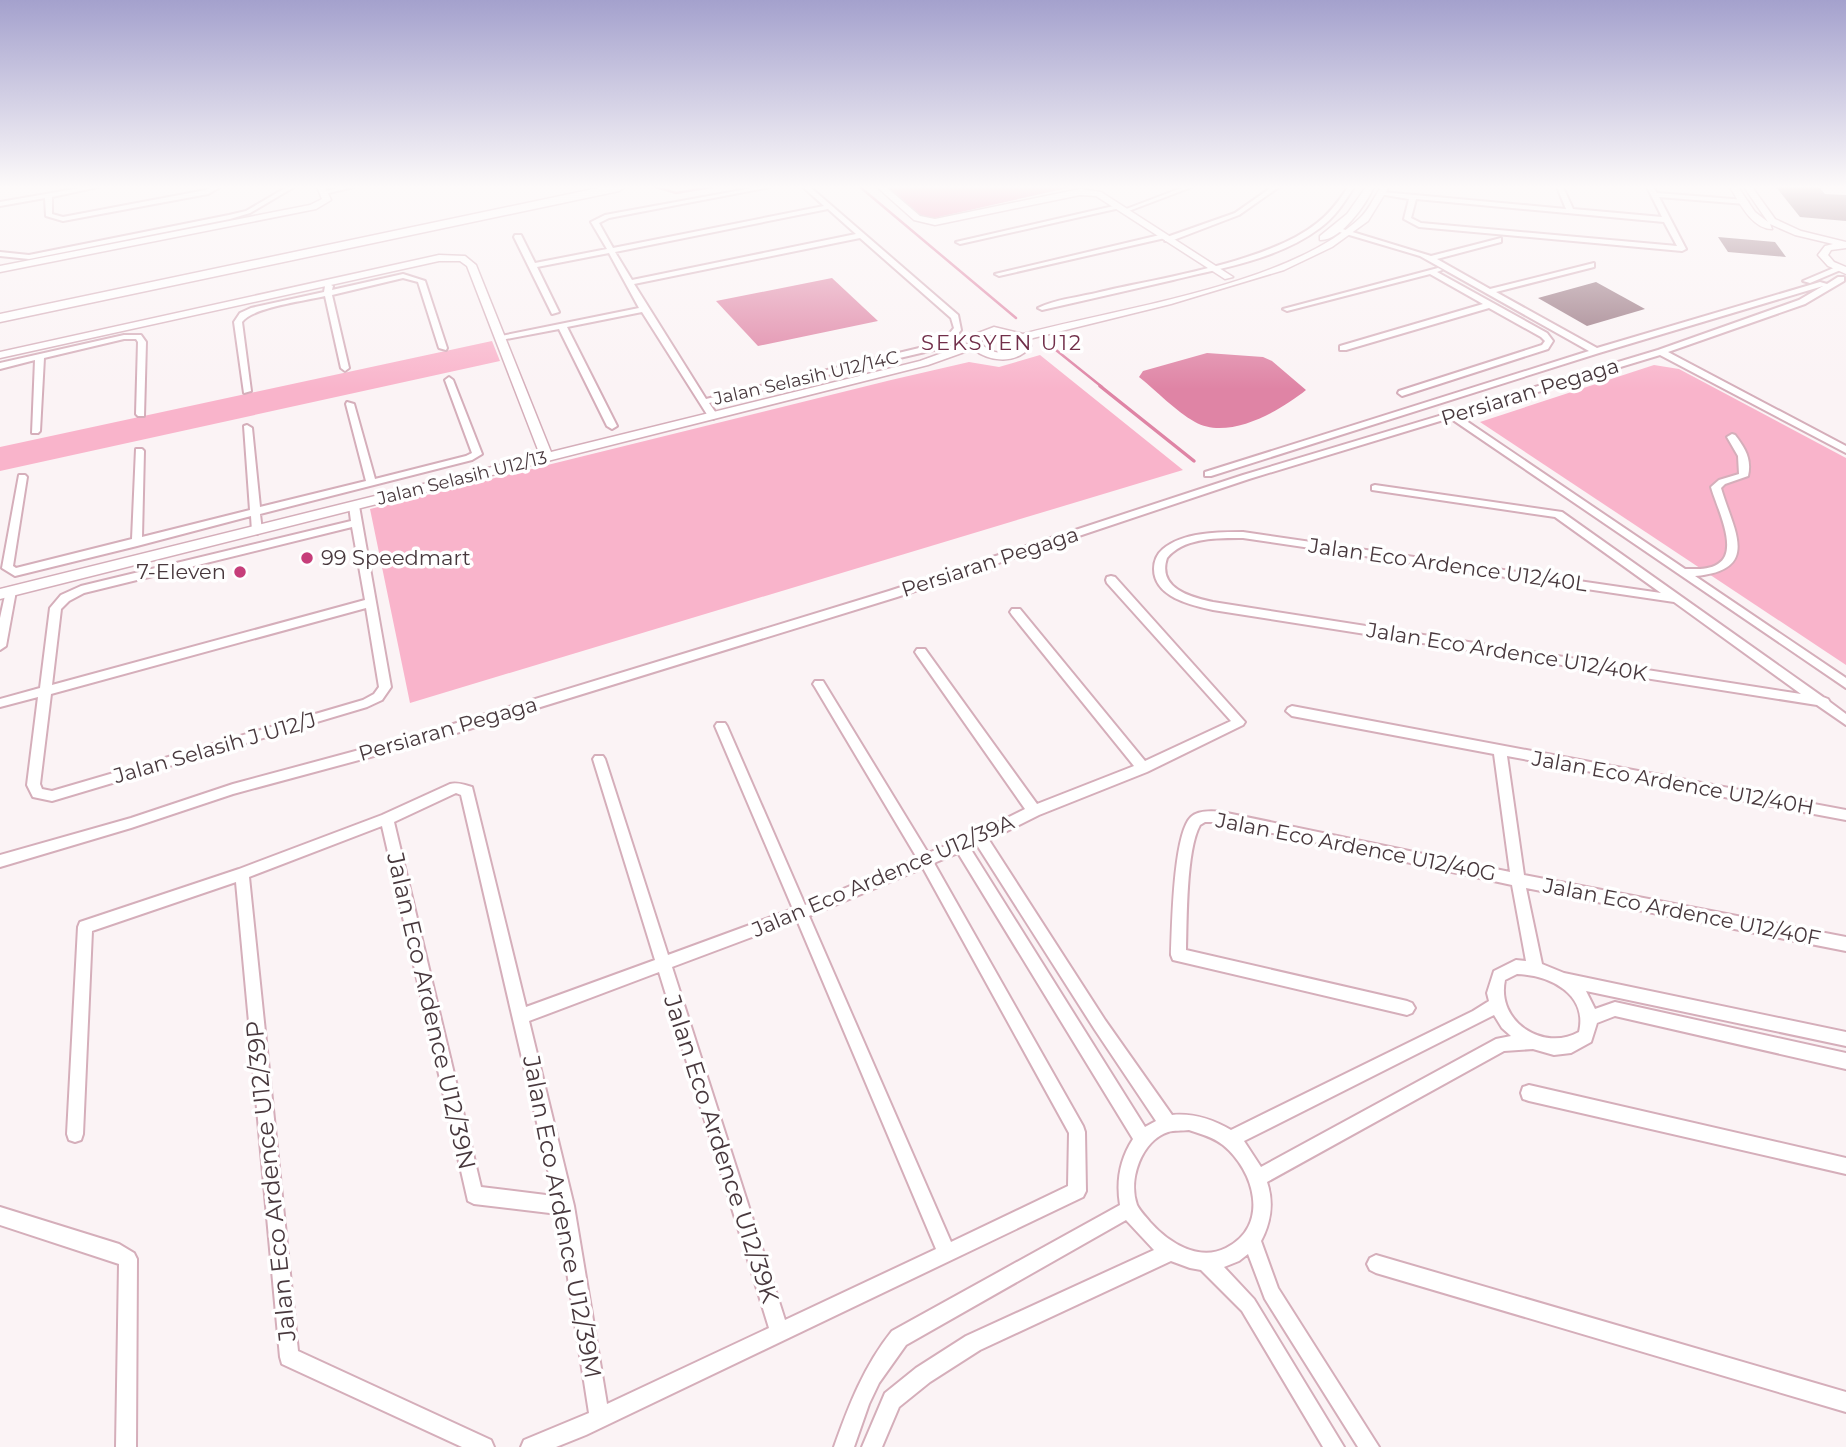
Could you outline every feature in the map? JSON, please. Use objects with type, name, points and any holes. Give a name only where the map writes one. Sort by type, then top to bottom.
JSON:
[{"type":"highway","points":[[0,310],[265,255]]},
{"type":"highway","points":[[0,318],[300,255]]},
{"type":"street","points":[[5,255],[29,257],[41,255]]},
{"type":"street","points":[[0,269],[73,255]]},
{"type":"street","points":[[526,255],[555,312]]},
{"type":"street","points":[[532,266],[588,255]]},
{"type":"street","points":[[613,255],[712,416]]},
{"type":"street","points":[[629,283],[767,255]]},
{"type":"street","name":"Jalan Selasih U12/14C","points":[[704,402],[947,342],[958,328],[955,317],[885,255]]},
{"type":"street","points":[[999,274],[1087,255]]},
{"type":"street","points":[[1194,255],[1228,277]]},
{"type":"street","points":[[1042,308],[1256,255]]},
{"type":"street","points":[[1010,331],[1228,277],[1291,255]]},
{"type":"street","points":[[1010,331],[1023,337],[1272,272],[1312,255]]},
{"type":"street","points":[[1421,255],[1596,351]]},
{"type":"street","points":[[1432,258],[1445,255]]},
{"type":"street","points":[[1824,255],[1843,274]]},
{"type":"street","points":[[0,355],[439,258],[462,258],[471,265],[547,457]]},
{"type":"street","points":[[1490,291],[1591,265]]},
{"type":"street","points":[[1287,309],[1449,268]]},
{"type":"street","points":[[1402,393],[1545,347],[1549,341],[1544,335],[1431,272]]},
{"type":"street","name":"Persiaran Pegaga","points":[[1208,474],[1843,274]]},
{"type":"street","name":"Persiaran Pegaga","points":[[0,861],[131,823],[233,789],[437,734],[853,607],[1246,477],[1661,352],[1802,302],[1843,274]]},
{"type":"street","points":[[247,391],[239,319],[254,310],[403,276],[421,281],[443,348]]},
{"type":"street","points":[[330,282],[328,294],[345,368]]},
{"type":"street","points":[[1343,348],[1489,305]]},
{"type":"street","points":[[502,338],[644,309]]},
{"type":"street","points":[[562,326],[612,426]]},
{"type":"street","name":"Jalan Selasih U12/13","points":[[925,363],[975,345],[981,334],[994,330],[1010,331]]},
{"type":"street","points":[[0,366],[124,337],[138,337],[142,342],[141,414]]},
{"type":"street","name":"Jalan Selasih U12/13","points":[[6,592],[925,363],[987,354],[1003,356],[1018,353],[1026,346],[1023,337]]},
{"type":"street","points":[[975,345],[987,354]]},
{"type":"street","points":[[1661,352],[1846,450]]},
{"type":"street","points":[[35,431],[40,356]]},
{"type":"street","points":[[22,477],[7,568],[15,572],[477,454],[449,380]]},
{"type":"street","points":[[1433,402],[1846,684]]},
{"type":"street","points":[[350,404],[371,483]]},
{"type":"street","points":[[247,428],[257,531]]},
{"type":"street","points":[[1684,573],[1722,567],[1733,555],[1734,543],[1716,487],[1722,482],[1743,476],[1744,455],[1732,437]]},
{"type":"street","points":[[137,543],[139,451]]},
{"type":"street","points":[[1375,488],[1558,514],[1846,720]]},
{"type":"street","points":[[354,506],[384,687],[378,697]]},
{"type":"street","points":[[45,691],[56,608],[65,598],[81,590],[355,523]]},
{"type":"street","name":"Jalan Eco Ardence U12/40L","points":[[1190,601],[1169,589],[1160,578],[1158,567],[1161,557],[1169,549],[1218,535],[1243,535],[1678,599]]},
{"type":"street","name":"Jalan Eco Ardence U12/39A","points":[[522,1016],[800,913],[961,846],[1034,811],[1143,768],[1239,722],[1111,580]]},
{"type":"street","points":[[0,646],[6,592]]},
{"type":"street","name":"Jalan Eco Ardence U12/40K","points":[[1190,601],[1824,702]]},
{"type":"street","points":[[0,703],[369,603]]},
{"type":"street","points":[[1016,612],[1143,768]]},
{"type":"street","points":[[922,652],[1034,811]]},
{"type":"street","points":[[531,1447],[579,1428],[780,1334],[1077,1191],[1077,1132],[925,860],[819,684]]},
{"type":"street","name":"Jalan Selasih J U12/J","points":[[45,691],[33,785],[38,793],[52,796],[367,703],[378,697]]},
{"type":"street","name":"Jalan Eco Ardence U12/40H","points":[[1292,711],[1846,815]]},
{"type":"street","points":[[721,726],[947,1254]]},
{"type":"street","points":[[1500,751],[1518,880],[1535,967]]},
{"type":"street","points":[[599,759],[662,965]]},
{"type":"street","name":"Jalan Eco Ardence U12/39M","points":[[387,819],[455,788],[467,791],[565,1206],[600,1418]]},
{"type":"street","name":"Jalan Eco Ardence U12/40G","points":[[1178,955],[1187,839],[1195,821],[1203,817],[1222,817],[1518,880]]},
{"type":"street","points":[[75,1134],[85,928],[242,874],[387,819]]},
{"type":"street","name":"Jalan Eco Ardence U12/39N","points":[[387,819],[474,1195],[565,1206]]},
{"type":"street","points":[[979,838],[1100,1025],[1168,1124]]},
{"type":"street","points":[[961,846],[1142,1138]]},
{"type":"street","name":"Jalan Eco Ardence U12/39P","points":[[242,874],[289,1357],[484,1447]]},
{"type":"street","name":"Jalan Eco Ardence U12/40F","points":[[1518,880],[1846,944]]},
{"type":"street","points":[[1178,955],[1407,1007]]},
{"type":"street","name":"Jalan Eco Ardence U12/39K","points":[[662,965],[780,1334]]},
{"type":"street","points":[[1532,1042],[1510,1025],[1496,1004],[1494,993],[1499,976],[1516,967],[1535,967],[1562,979],[1846,1039]]},
{"type":"street","points":[[1258,1178],[1502,1044],[1532,1042],[1558,1048],[1578,1044],[1586,1037],[1590,1018],[1581,997],[1562,979]]},
{"type":"street","points":[[1230,1139],[1478,1016],[1496,1004]]},
{"type":"street","points":[[1590,1018],[1615,1009],[1846,1061]]},
{"type":"street","points":[[1529,1093],[1846,1166]]},
{"type":"street","points":[[1189,1122],[1210,1128],[1230,1139],[1247,1157],[1258,1178],[1263,1200],[1261,1222],[1252,1241],[1236,1255],[1207,1263],[1170,1252],[1151,1237],[1129,1209],[1129,1164],[1142,1138],[1168,1124],[1189,1122]]},
{"type":"street","points":[[844,1447],[865,1387],[878,1362],[899,1338],[1129,1209]]},
{"type":"street","points":[[0,1216],[119,1253],[128,1259],[126,1447]]},
{"type":"street","points":[[1252,1241],[1271,1293],[1369,1447]]},
{"type":"street","points":[[872,1447],[892,1400],[923,1375],[973,1343],[1170,1252]]},
{"type":"street","points":[[1207,1263],[1248,1305],[1334,1447]]},
{"type":"street","points":[[1376,1264],[1846,1402]]},
{"type":"shaded area","points":[[832,278],[878,321],[758,346],[716,301]]},
{"type":"shaded area","points":[[492,341],[500,361],[0,471],[0,447]]},
{"type":"shaded area","points":[[1207,353],[1263,357],[1272,361],[1306,390],[1282,407],[1253,421],[1223,428],[1208,427],[1180,412],[1139,377],[1143,371]]},
{"type":"shaded area","points":[[1040,355],[1183,470],[410,703],[370,509],[969,362],[999,367]]},
{"type":"shaded area","points":[[1654,365],[1679,369],[1846,458],[1846,665],[1480,422]]},
{"type":"building","points":[[1757,255],[1784,255],[1786,257]]},
{"type":"building","points":[[1596,282],[1645,309],[1587,326],[1538,298]]},
{"type":"waterway","points":[[940,255],[1016,318]]},
{"type":"waterway","points":[[1051,346],[1102,387]]},
{"type":"waterway","points":[[1100,386],[1194,461]]},
{"type":"place","name":"99 Speedmart","points":[[307,558]]},
{"type":"place","name":"7-Eleven","points":[[240,572]]},
{"type":"district","name":"SEKSYEN U12","points":[[1002,343]]}]
